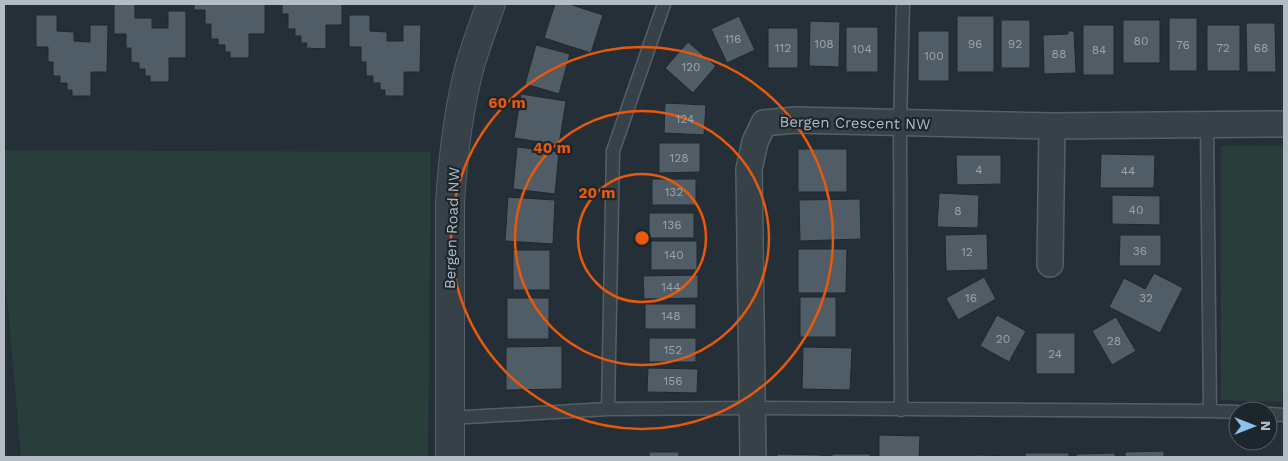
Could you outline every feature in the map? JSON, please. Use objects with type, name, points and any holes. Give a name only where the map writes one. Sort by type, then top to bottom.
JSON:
[{"type":"street","name":"Bergen Road NW","points":[[450,457],[450,203],[452,172],[456,133],[471,63],[491,4]]},
{"type":"street","name":"Bergen Crescent NW","points":[[753,457],[748,169],[755,142],[764,122],[795,120],[900,124],[1052,126],[1284,124]]},
{"type":"street","points":[[1050,264],[1052,126]]},
{"type":"lane","points":[[608,409],[613,152],[664,4]]},
{"type":"lane","points":[[902,410],[900,124],[903,4]]},
{"type":"lane","points":[[1207,124],[1210,411]]},
{"type":"lane","points":[[450,418],[608,409],[753,408],[1228,412]]},
{"type":"green space","points":[[1284,145],[1284,390],[1281,402],[1221,400],[1221,146]]},
{"type":"green space","points":[[4,150],[431,152],[428,457],[21,457],[4,264]]},
{"type":"building","points":[[114,4],[135,4],[135,18],[152,18],[152,28],[168,28],[168,11],[186,11],[186,58],[169,58],[169,82],[150,82],[150,76],[145,76],[145,69],[139,69],[139,63],[131,62],[131,48],[126,48],[126,34],[114,34]]},
{"type":"building","points":[[194,4],[265,4],[265,34],[249,34],[249,58],[230,58],[230,52],[225,52],[225,45],[218,45],[218,39],[211,39],[211,24],[205,24],[205,10],[194,10]]},
{"type":"building","points":[[282,4],[342,4],[342,25],[326,25],[326,49],[306,48],[307,43],[301,43],[301,36],[295,36],[295,29],[288,29],[288,14],[282,14]]},
{"type":"building","points":[[555,4],[569,4],[603,15],[591,53],[544,38]]},
{"type":"building","points":[[36,15],[57,15],[57,31],[74,32],[74,41],[90,42],[90,25],[108,25],[107,72],[91,72],[91,96],[72,96],[72,90],[67,90],[67,83],[60,83],[60,76],[53,76],[53,62],[48,62],[48,47],[36,47]]},
{"type":"building","points":[[349,15],[370,15],[370,31],[387,32],[387,41],[403,41],[403,25],[421,25],[420,72],[404,72],[404,96],[385,96],[385,90],[380,90],[380,83],[373,83],[373,76],[366,76],[366,62],[361,62],[361,47],[349,47]]},
{"type":"building","points":[[739,16],[755,50],[727,63],[711,29]]},
{"type":"building","points":[[957,16],[994,16],[994,72],[957,72]]},
{"type":"building","points":[[1169,18],[1197,18],[1197,71],[1169,71]]},
{"type":"building","points":[[1001,20],[1030,20],[1030,68],[1001,68]]},
{"type":"building","points":[[1123,20],[1160,20],[1160,63],[1123,63]]},
{"type":"building","points":[[810,21],[840,22],[839,67],[809,66]]},
{"type":"building","points":[[1246,23],[1275,23],[1276,72],[1247,72]]},
{"type":"building","points":[[1083,25],[1114,25],[1114,75],[1083,75]]},
{"type":"building","points":[[1207,25],[1240,25],[1240,71],[1207,71]]},
{"type":"building","points":[[846,27],[878,27],[878,72],[846,72]]},
{"type":"building","points":[[768,28],[798,28],[798,68],[768,68]]},
{"type":"building","points":[[918,31],[949,31],[949,81],[918,81]]},
{"type":"building","points":[[1068,31],[1074,31],[1076,73],[1044,74],[1043,35],[1068,34]]},
{"type":"building","points":[[688,42],[716,66],[693,93],[665,68]]},
{"type":"building","points":[[536,45],[570,54],[559,94],[525,84]]},
{"type":"building","points":[[521,94],[566,101],[559,145],[514,138]]},
{"type":"building","points":[[665,103],[706,105],[704,135],[664,133]]},
{"type":"building","points":[[659,143],[700,143],[700,172],[659,173]]},
{"type":"building","points":[[517,147],[559,152],[555,194],[513,189]]},
{"type":"building","points":[[798,149],[847,149],[847,192],[798,192]]},
{"type":"building","points":[[1101,154],[1155,155],[1154,188],[1100,188]]},
{"type":"building","points":[[956,155],[1001,155],[1001,184],[957,185]]},
{"type":"building","points":[[652,179],[696,179],[696,205],[652,205]]},
{"type":"building","points":[[939,193],[979,195],[978,228],[937,227]]},
{"type":"building","points":[[1112,195],[1160,196],[1160,225],[1112,224]]},
{"type":"building","points":[[508,197],[555,200],[553,244],[505,241]]},
{"type":"building","points":[[860,199],[861,239],[800,241],[799,200]]},
{"type":"building","points":[[649,213],[694,213],[694,238],[649,238]]},
{"type":"building","points":[[987,234],[988,270],[946,271],[945,235]]},
{"type":"building","points":[[1120,235],[1161,235],[1161,266],[1119,266]]},
{"type":"building","points":[[651,241],[697,241],[697,270],[651,270]]},
{"type":"building","points":[[798,249],[847,249],[846,293],[798,293]]},
{"type":"building","points":[[513,250],[550,250],[550,290],[513,290]]},
{"type":"building","points":[[1154,273],[1183,288],[1160,333],[1109,307],[1124,278],[1145,289]]},
{"type":"building","points":[[698,275],[698,298],[644,299],[643,276]]},
{"type":"building","points":[[984,277],[996,299],[958,320],[946,298]]},
{"type":"building","points":[[800,297],[836,297],[836,337],[800,337]]},
{"type":"building","points":[[507,298],[549,298],[549,339],[507,339]]},
{"type":"building","points":[[645,304],[696,304],[696,329],[645,329]]},
{"type":"building","points":[[997,315],[1026,331],[1009,362],[980,346]]},
{"type":"building","points":[[1116,317],[1136,351],[1112,365],[1092,331]]},
{"type":"building","points":[[1036,333],[1075,333],[1075,374],[1036,374]]},
{"type":"building","points":[[649,338],[696,338],[696,362],[649,362]]},
{"type":"building","points":[[562,346],[562,389],[506,390],[506,347]]},
{"type":"building","points":[[803,347],[852,348],[850,390],[802,389]]},
{"type":"building","points":[[648,368],[698,369],[697,393],[647,392]]},
{"type":"building","points":[[879,435],[920,436],[919,457],[879,457]]},
{"type":"building","points":[[1164,451],[1164,457],[1125,457],[1125,452]]},
{"type":"building","points":[[649,452],[679,452],[679,457],[649,457]]},
{"type":"building","points":[[1025,453],[1069,453],[1069,457],[1025,457]]},
{"type":"building","points":[[1115,453],[1115,457],[1076,457],[1076,454]]},
{"type":"building","points":[[777,454],[822,455],[822,457],[777,457]]},
{"type":"building","points":[[832,454],[870,454],[870,457],[832,457]]},
{"type":"building","points":[[974,455],[1015,456],[1015,457],[974,457]]}]
